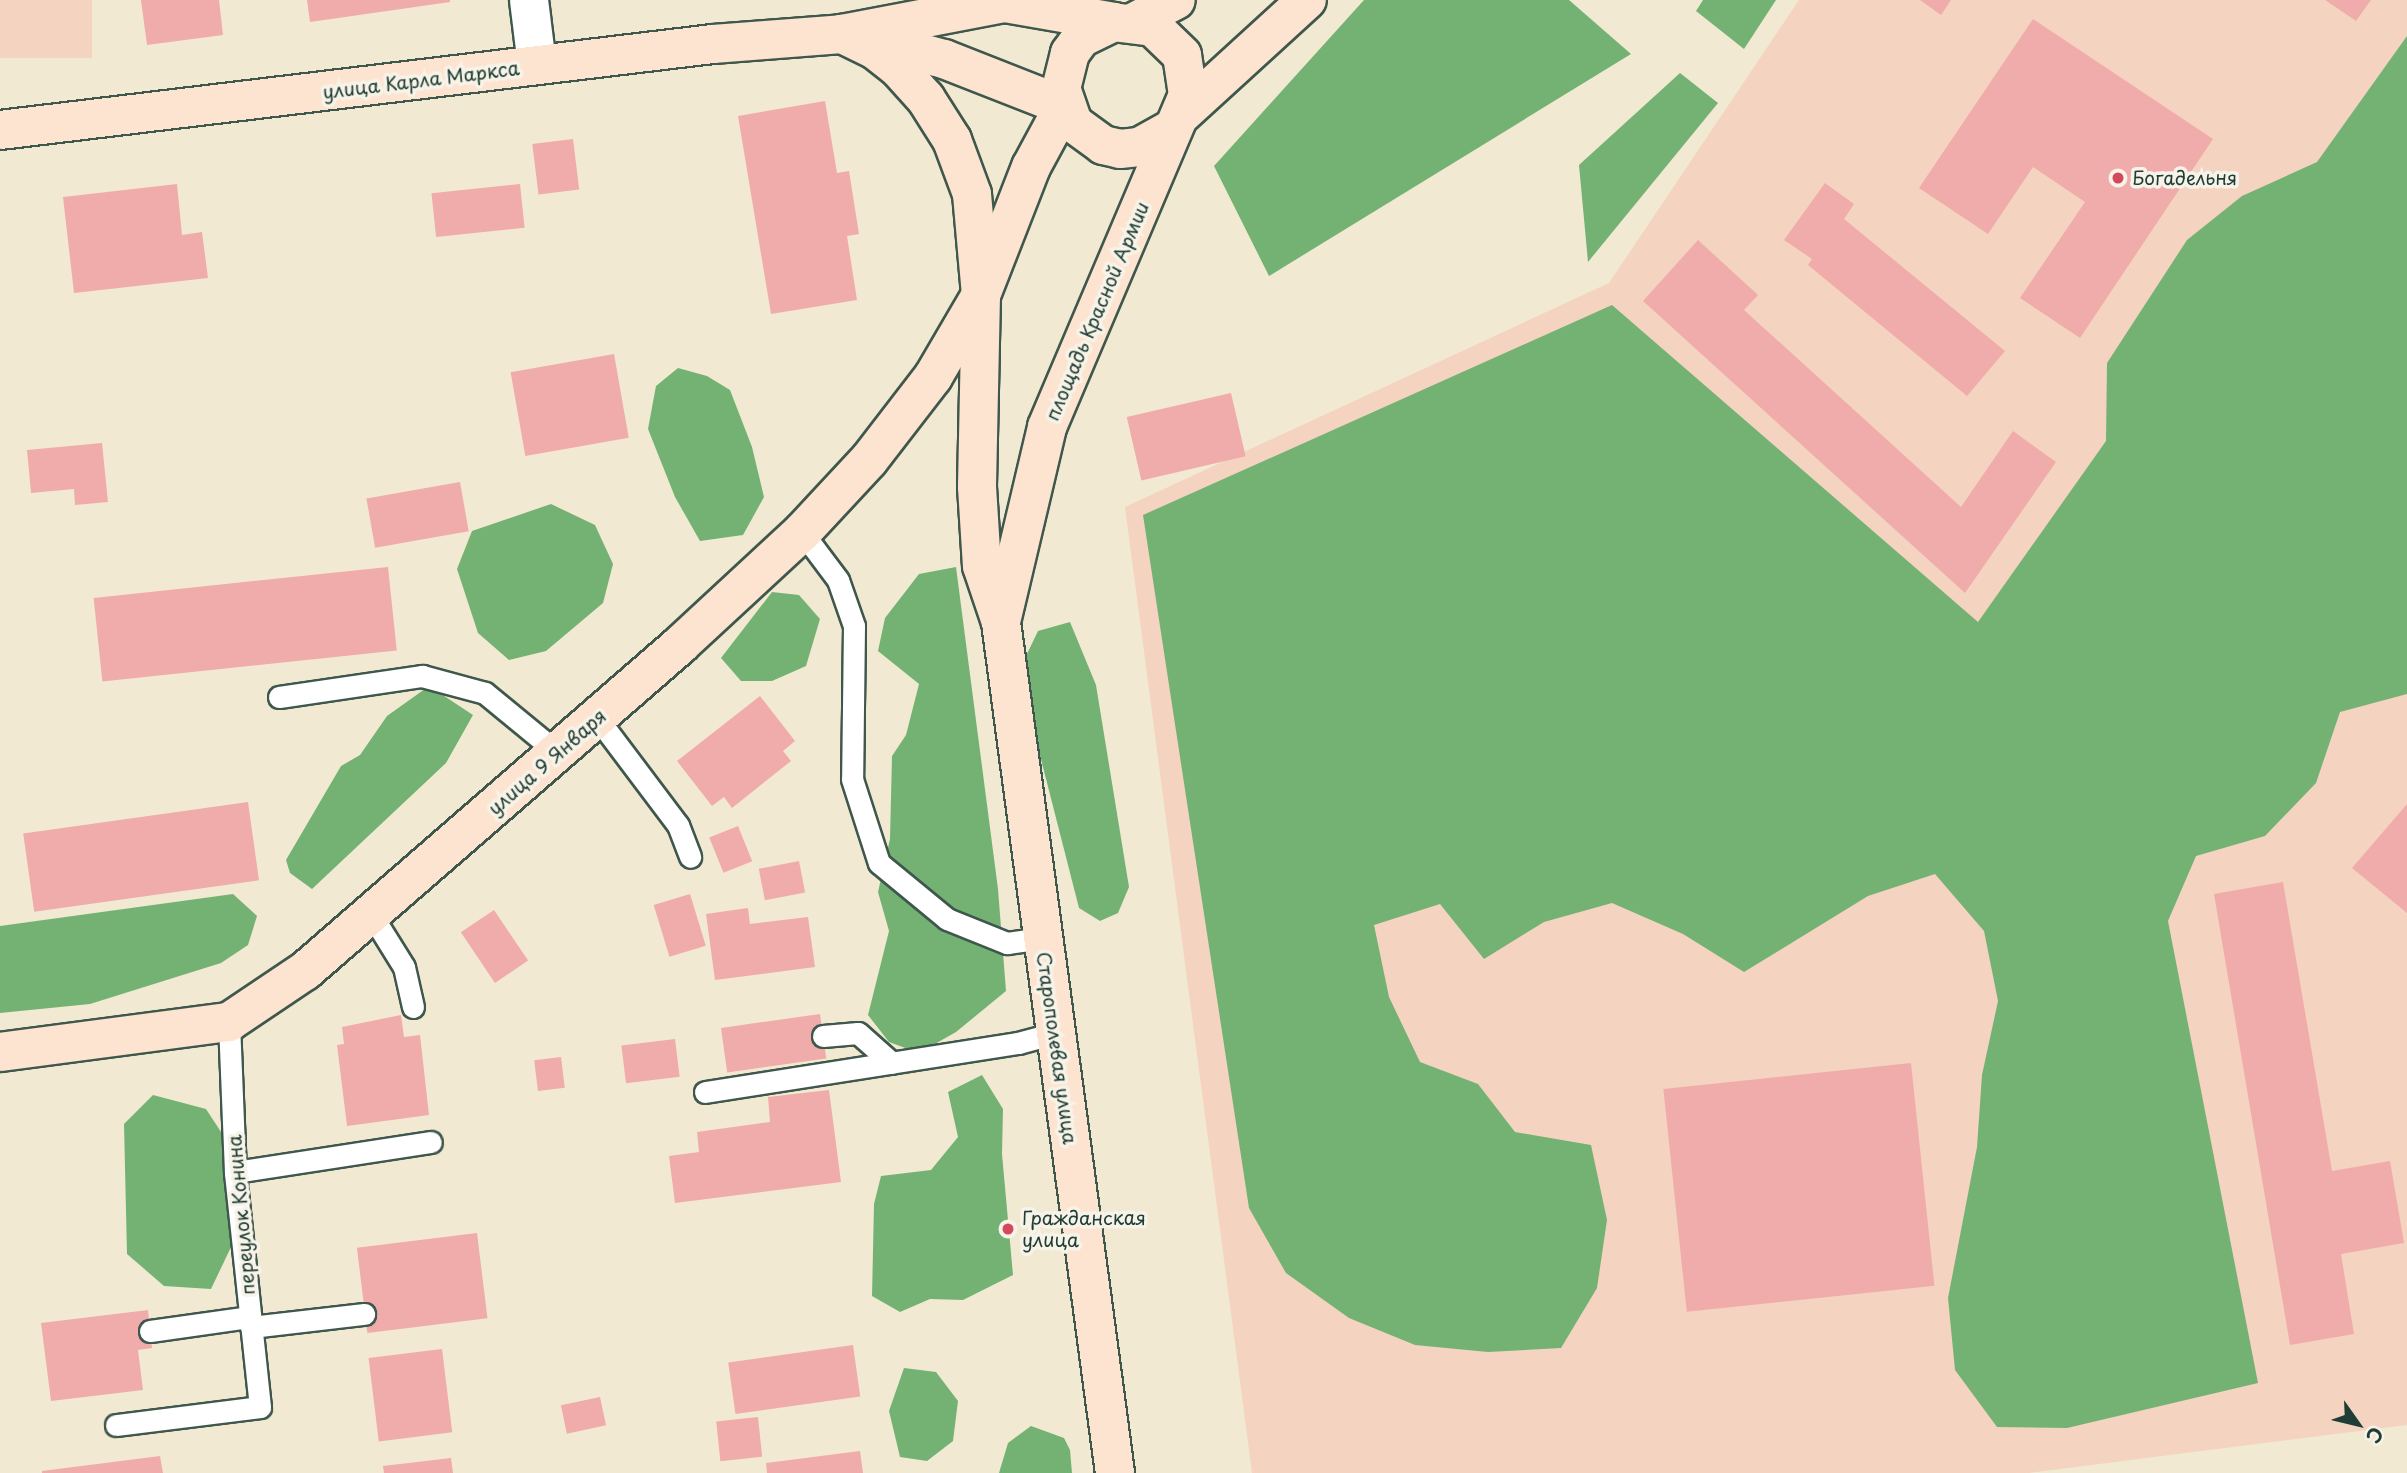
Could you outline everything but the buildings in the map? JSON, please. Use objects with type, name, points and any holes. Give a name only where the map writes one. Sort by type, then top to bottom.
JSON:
[{"type":"street","points":[[529,0],[537,65]]},
{"type":"street","points":[[1176,0],[1124,22],[1096,28],[1070,53],[1061,88],[1065,106],[1073,123],[1103,145],[1139,147],[1177,122],[1307,0]]},
{"type":"street","name":"площадь Красной Армии","points":[[842,34],[1004,1],[1153,27],[1182,55],[1188,85],[1177,122],[1047,427],[1001,622]]},
{"type":"street","points":[[842,34],[944,59],[1065,106]]},
{"type":"street","points":[[842,34],[875,50],[898,68],[926,99],[952,140],[972,194],[981,295],[977,487],[982,566],[1001,622]]},
{"type":"street","name":"улица Карла Маркса","points":[[0,131],[537,65],[842,34]]},
{"type":"street","points":[[981,295],[1031,167],[1065,106]]},
{"type":"street","name":"улица 9 Января","points":[[0,1052],[229,1022],[305,971],[598,719],[802,532],[869,460],[933,377],[981,295]]},
{"type":"street","name":"Старополевая улица","points":[[1001,622],[1115,1473]]},
{"type":"lane","points":[[802,532],[838,580],[854,626],[852,779],[879,863],[947,919],[1007,943],[1042,938]]},
{"type":"lane","points":[[279,697],[422,676],[485,693],[558,753]]},
{"type":"lane","points":[[598,719],[678,825],[690,857]]},
{"type":"lane","points":[[371,914],[404,967],[413,1007]]},
{"type":"lane","name":"переулок Конина","points":[[116,1425],[260,1407],[235,1172],[229,1022]]},
{"type":"lane","points":[[823,1036],[858,1033],[892,1063]]},
{"type":"lane","points":[[705,1092],[892,1063],[1056,1033]]},
{"type":"lane","points":[[235,1172],[431,1142]]},
{"type":"lane","points":[[150,1331],[365,1314]]},
{"type":"shaded area","points":[[0,0],[92,0],[92,58],[0,58]]},
{"type":"shaded area","points":[[1799,0],[2325,0],[2356,21],[2371,0],[2407,0],[2407,1425],[2029,1473],[1252,1473],[1125,507],[1609,283]]},
{"type":"green space","points":[[1364,0],[1569,0],[1631,54],[1269,276],[1214,166]]},
{"type":"green space","points":[[1703,0],[1776,0],[1744,49],[1696,11]]},
{"type":"green space","points":[[2407,36],[2407,694],[2340,712],[2316,783],[2265,836],[2196,856],[2168,921],[2258,1383],[2067,1428],[1997,1427],[1955,1370],[1948,1298],[1977,1147],[1982,1075],[1998,1001],[1984,931],[1935,874],[1868,896],[1744,972],[1683,934],[1612,903],[1544,922],[1484,959],[1440,904],[1374,925],[1389,997],[1420,1062],[1478,1084],[1515,1132],[1591,1145],[1607,1220],[1597,1288],[1561,1348],[1488,1352],[1415,1345],[1349,1318],[1286,1273],[1249,1208],[1143,515],[1612,305],[1978,622],[2106,441],[2107,363],[2187,240],[2242,196],[2317,162]]},
{"type":"green space","points":[[1680,73],[1718,103],[1588,262],[1579,165]]},
{"type":"green space","points":[[678,368],[707,376],[730,390],[752,447],[764,497],[743,535],[700,541],[675,497],[648,429],[656,386]]},
{"type":"green space","points":[[551,504],[595,525],[613,564],[603,603],[546,651],[509,660],[478,633],[457,569],[472,531]]},
{"type":"green space","points":[[956,567],[998,889],[1006,991],[956,1032],[919,1053],[889,1042],[868,1015],[889,931],[878,892],[890,839],[892,756],[906,735],[919,684],[878,651],[885,618],[919,574]]},
{"type":"green space","points":[[772,592],[799,595],[820,619],[806,666],[772,681],[741,681],[721,658]]},
{"type":"green space","points":[[1070,622],[1096,685],[1129,887],[1118,913],[1100,921],[1079,908],[1033,728],[1026,656],[1038,631]]},
{"type":"green space","points":[[429,686],[473,715],[446,763],[312,889],[290,873],[286,860],[341,766],[360,755],[387,716]]},
{"type":"green space","points":[[233,894],[257,916],[248,945],[221,963],[90,1004],[0,1013],[0,926]]},
{"type":"green space","points":[[982,1075],[1003,1109],[1002,1154],[1013,1275],[963,1300],[930,1299],[900,1312],[872,1296],[874,1204],[881,1176],[931,1170],[958,1137],[948,1092]]},
{"type":"green space","points":[[153,1095],[206,1109],[225,1138],[232,1245],[211,1289],[164,1286],[127,1254],[124,1124]]},
{"type":"green space","points":[[904,1368],[936,1372],[958,1401],[953,1441],[927,1461],[900,1457],[889,1411]]},
{"type":"green space","points":[[1031,1426],[1064,1438],[1070,1450],[1072,1473],[999,1473],[1008,1443]]},
{"type":"place","name":"Богадельня","points":[[2118,178]]},
{"type":"place","name":"Гражданская улица","points":[[1008,1229]]}]
